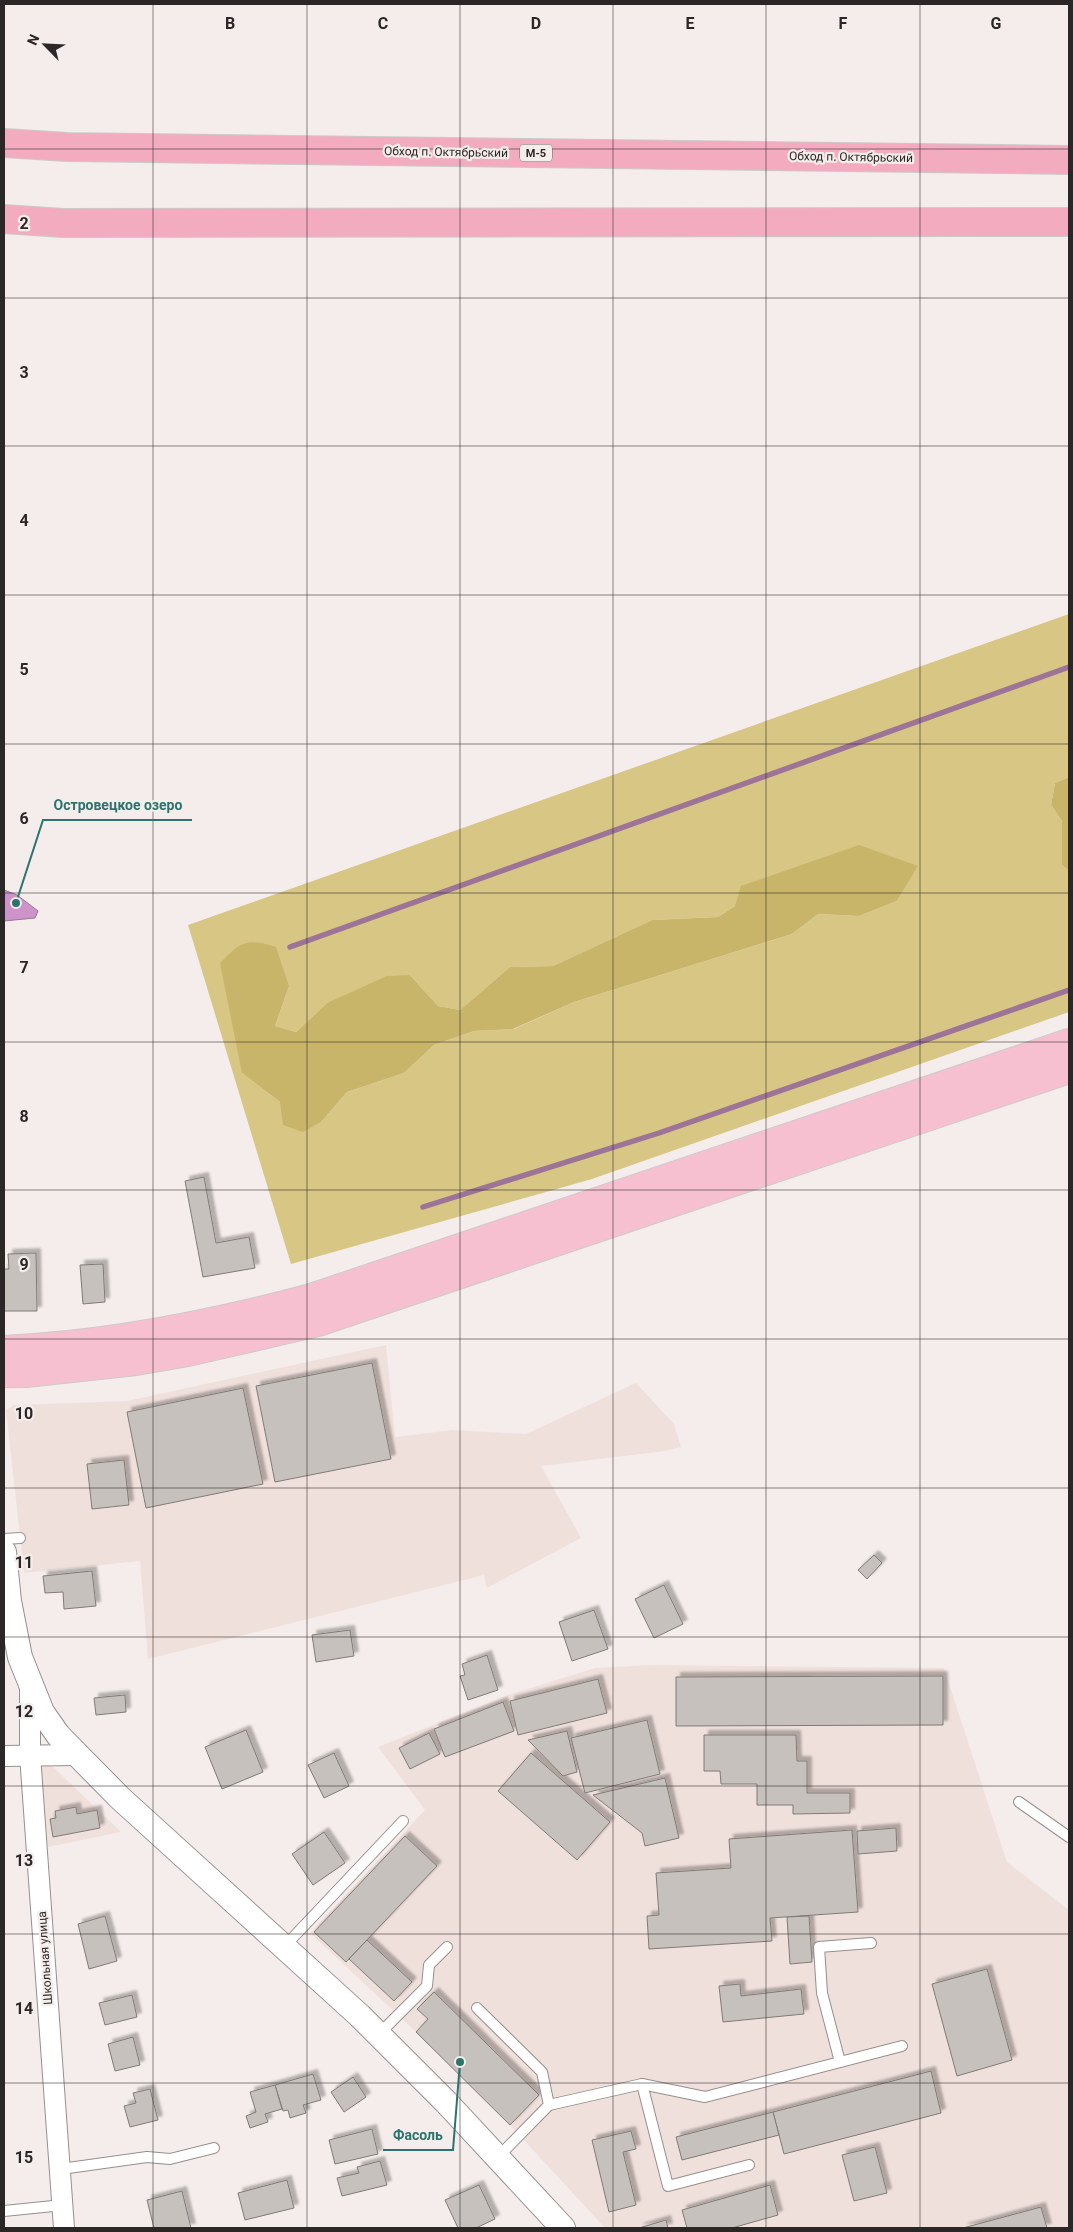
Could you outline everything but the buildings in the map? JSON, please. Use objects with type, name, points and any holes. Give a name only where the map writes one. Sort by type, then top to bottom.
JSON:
[{"type":"highway","name":"Обход п. Октябрьский","points":[[4,143],[67,147],[1069,160]]},
{"type":"highway","points":[[4,219],[63,223],[1069,222]]},
{"type":"main road","points":[[4,1350],[132,1336],[235,1318],[311,1298],[1069,1043]]},
{"type":"main road","points":[[4,1374],[44,1372],[136,1361],[188,1352],[318,1322],[1069,1069]]},
{"type":"street","points":[[12,1545],[9,1601],[20,1657],[30,1687],[42,1712],[58,1735],[120,1798],[379,2034],[446,2102],[564,2228]]},
{"type":"street","name":"Школьная улица","points":[[30,1687],[30,1755],[64,2228]]},
{"type":"street","points":[[4,1756],[76,1755]]},
{"type":"lane","points":[[4,1538],[12,1545]]},
{"type":"lane","points":[[1018,1802],[1069,1838]]},
{"type":"lane","points":[[284,1947],[403,1821]]},
{"type":"lane","points":[[840,2062],[822,1993],[819,1947],[871,1943]]},
{"type":"lane","points":[[379,2034],[427,1986],[429,1965],[447,1947]]},
{"type":"lane","points":[[477,2008],[542,2072],[549,2105]]},
{"type":"lane","points":[[498,2157],[549,2105],[642,2084],[705,2097],[902,2046]]},
{"type":"lane","points":[[642,2084],[668,2186],[749,2165]]},
{"type":"lane","points":[[61,2169],[147,2157],[170,2158],[214,2148]]},
{"type":"lane","points":[[4,2211],[63,2205]]},
{"type":"shaded area","points":[[1069,614],[1069,777],[1055,783],[1051,805],[1062,821],[1062,865],[1069,871],[1069,1012],[592,1179],[291,1264],[188,925]],"holes":[[[917,867],[897,901],[859,916],[818,914],[792,934],[574,1002],[514,1029],[474,1031],[434,1045],[404,1073],[347,1092],[321,1122],[280,1102],[242,1073],[289,986],[275,1026],[296,1032],[327,1003],[410,975],[438,1006],[460,1010],[510,967],[553,966],[652,920],[718,917],[735,906]]]},
{"type":"shaded area","points":[[1069,777],[1069,871],[1062,865],[1062,821],[1051,805],[1055,783]]},
{"type":"shaded area","points":[[859,845],[918,866],[897,901],[859,916],[818,914],[792,934],[574,1002],[513,1029],[474,1031],[434,1045],[404,1073],[347,1092],[321,1122],[303,1132],[283,1125],[280,1102],[242,1073],[220,963],[245,943],[251,942],[276,947],[289,986],[275,1026],[296,1032],[327,1003],[387,976],[410,975],[438,1006],[460,1010],[510,967],[553,966],[652,920],[718,917],[735,906],[741,886]]},
{"type":"shaded area","points":[[4,890],[17,895],[38,911],[35,918],[4,921]]},
{"type":"shaded area","points":[[386,1345],[395,1437],[452,1430],[526,1434],[636,1383],[674,1424],[681,1447],[665,1451],[541,1466],[581,1538],[487,1588],[484,1575],[148,1659],[140,1561],[24,1573],[6,1410],[14,1405],[127,1401]]},
{"type":"shaded area","points":[[650,1665],[944,1668],[1007,1862],[1069,1910],[1069,2228],[605,2228],[510,2125],[416,2032],[310,1933],[425,1810],[378,1747],[508,1695],[595,1668]]},
{"type":"shaded area","points":[[48,1762],[121,1832],[48,1847],[39,1763]]},
{"type":"waterway","points":[[290,947],[1069,667]]},
{"type":"waterway","points":[[423,1207],[659,1133],[1069,990]]},
{"type":"place","name":"Островецкое озеро","points":[[16,903]]},
{"type":"place","name":"Фасоль","points":[[460,2062]]}]
